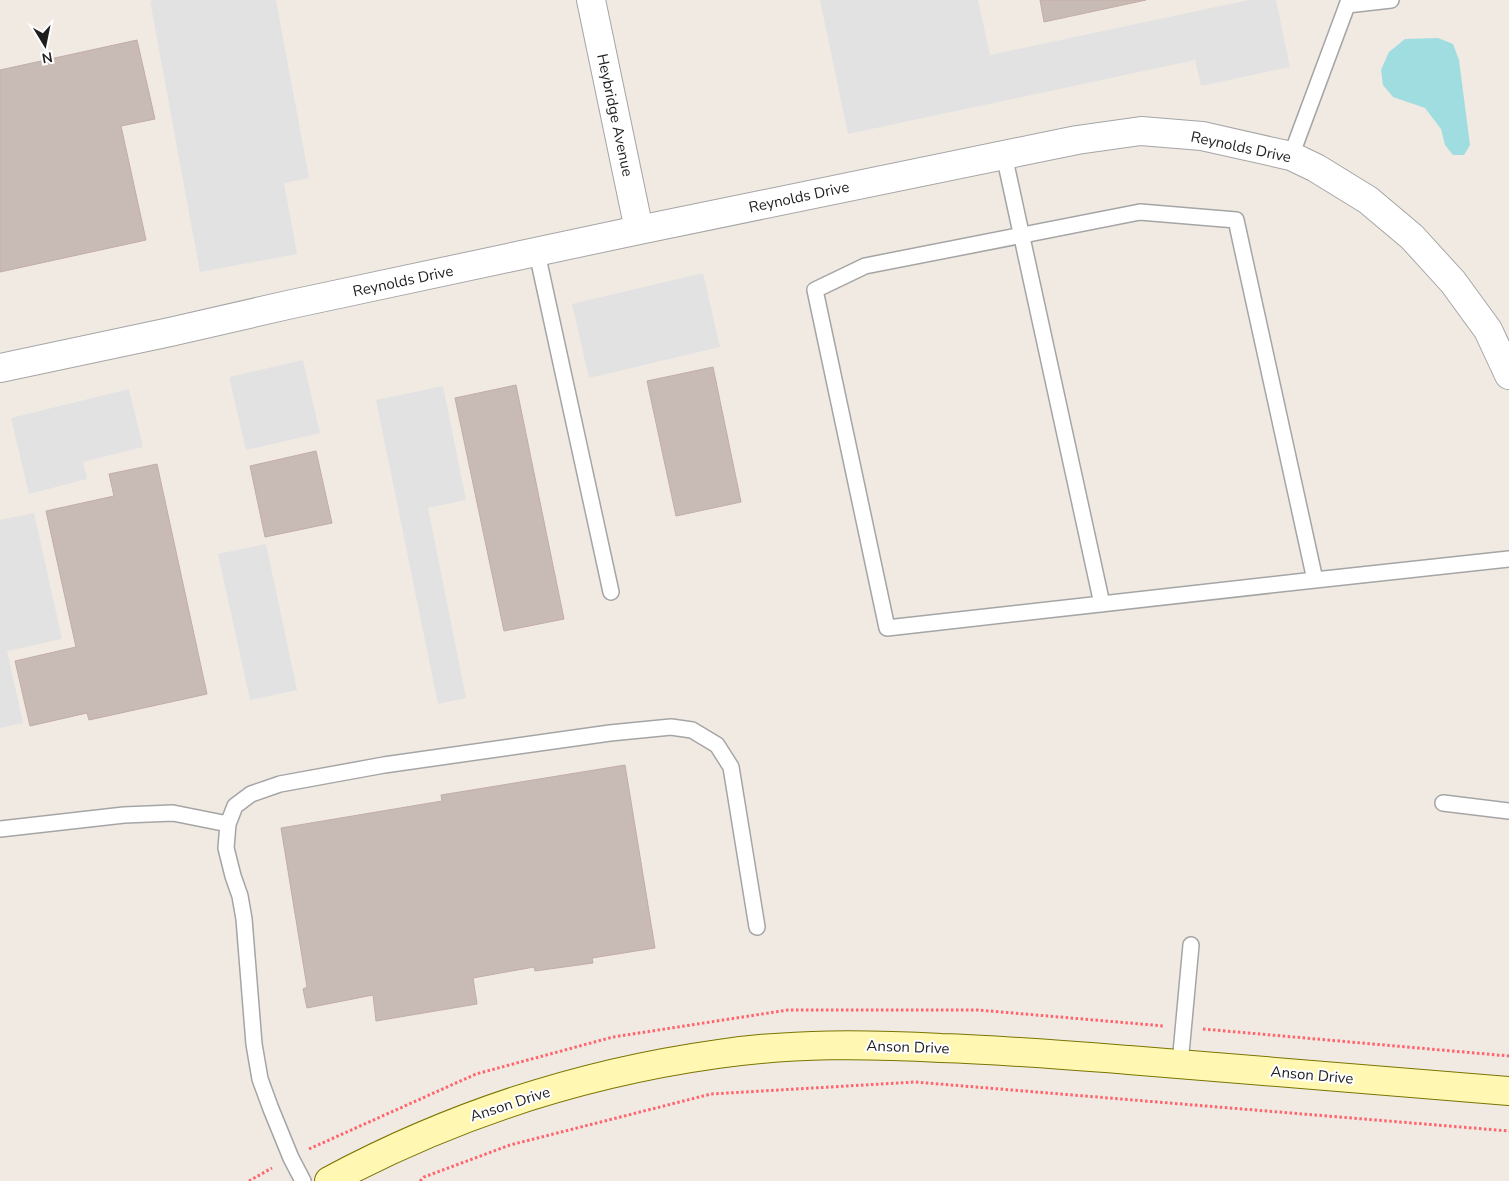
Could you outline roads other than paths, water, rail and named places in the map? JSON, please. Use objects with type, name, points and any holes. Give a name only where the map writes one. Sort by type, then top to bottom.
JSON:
[{"type":"street","name":"Heybridge Avenue","points":[[591,0],[639,230]]},
{"type":"street","name":"Reynolds Drive","points":[[0,368],[639,230],[1077,140],[1141,131],[1202,136],[1291,156],[1316,168],[1368,200],[1412,237],[1453,282],[1488,330],[1509,374]]},
{"type":"street","name":"Anson Drive","points":[[328,1181],[403,1143],[515,1100],[651,1065],[719,1054],[786,1047],[889,1045],[1019,1051],[1509,1091]]},
{"type":"lane","points":[[1291,156],[1348,3],[1391,0]]},
{"type":"lane","points":[[1004,155],[1102,604]]},
{"type":"lane","points":[[1315,580],[1236,220],[1140,212],[865,266],[815,290],[887,628],[1509,559]]},
{"type":"lane","points":[[537,253],[611,592]]},
{"type":"lane","points":[[303,1181],[281,1134],[260,1079],[254,1044],[244,919],[240,896],[226,848],[228,824],[235,806],[251,794],[280,784],[384,765],[610,733],[671,727],[692,730],[716,744],[731,767],[757,928]]},
{"type":"lane","points":[[1443,803],[1509,811]]},
{"type":"lane","points":[[0,829],[124,815],[172,813],[228,824]]},
{"type":"lane","points":[[1180,1064],[1191,945]]},
{"type":"water","points":[[1438,38],[1453,44],[1459,60],[1470,145],[1464,155],[1453,155],[1445,145],[1441,129],[1425,108],[1393,97],[1383,85],[1381,70],[1389,52],[1405,39]]}]
